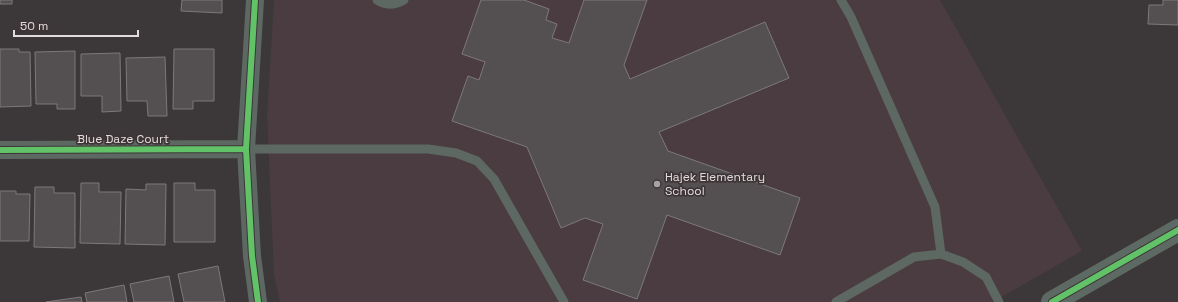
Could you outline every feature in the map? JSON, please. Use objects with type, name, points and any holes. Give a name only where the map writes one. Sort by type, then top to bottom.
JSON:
[{"type":"street","points":[[255,0],[246,149],[252,256],[258,302]]},
{"type":"street","name":"Blue Daze Court","points":[[0,150],[246,149]]},
{"type":"street","points":[[1052,302],[1178,230]]},
{"type":"lane","points":[[377,0],[380,2],[395,4],[404,0]]},
{"type":"lane","points":[[841,0],[851,17],[935,207],[941,254]]},
{"type":"lane","points":[[246,149],[428,149],[456,153],[477,161],[494,179],[564,302]]},
{"type":"lane","points":[[836,302],[914,257],[941,254],[963,262],[986,277],[999,302]]},
{"type":"shaded area","name":"Hajek Elementary School","points":[[274,0],[940,0],[1082,251],[993,302],[280,302],[274,275],[267,116]]},
{"type":"building","points":[[0,0],[12,0],[12,4],[0,4]]},
{"type":"building","points":[[182,0],[222,0],[222,13],[181,11]]},
{"type":"building","points":[[481,0],[524,0],[549,9],[546,20],[557,24],[552,38],[569,43],[584,0],[647,0],[624,65],[630,79],[765,22],[789,78],[659,132],[668,151],[800,198],[780,255],[667,215],[637,299],[583,280],[603,224],[585,218],[561,228],[527,147],[452,121],[468,76],[479,80],[485,62],[462,54]]},
{"type":"building","points":[[1163,0],[1178,0],[1178,25],[1148,24],[1149,5],[1163,5]]},
{"type":"building","points":[[0,49],[19,49],[19,52],[30,52],[31,106],[0,107]]},
{"type":"building","points":[[174,49],[214,49],[214,101],[193,101],[193,109],[173,109]]},
{"type":"building","points":[[75,51],[75,109],[57,109],[57,104],[36,104],[35,52]]},
{"type":"building","points":[[120,53],[121,111],[102,112],[102,96],[81,96],[81,54]]},
{"type":"building","points":[[165,57],[167,116],[148,116],[147,101],[127,101],[126,58]]},
{"type":"building","points":[[81,183],[99,183],[99,192],[121,192],[120,244],[80,243]]},
{"type":"building","points":[[174,183],[195,183],[195,190],[215,190],[215,242],[174,242]]},
{"type":"building","points":[[146,184],[166,184],[165,245],[125,244],[126,189],[146,190]]},
{"type":"building","points":[[35,187],[54,187],[54,193],[75,193],[75,248],[34,247]]},
{"type":"building","points":[[0,191],[16,191],[16,194],[30,194],[29,241],[0,241]]},
{"type":"building","points":[[218,266],[225,302],[184,302],[178,274]]},
{"type":"building","points":[[169,276],[174,302],[134,302],[130,284]]},
{"type":"building","points":[[124,285],[127,302],[87,302],[85,293]]},
{"type":"building","points":[[81,297],[82,302],[46,302]]},
{"type":"cycle path","points":[[255,0],[246,149],[252,256],[258,302]]},
{"type":"cycle path","points":[[0,150],[246,149]]},
{"type":"cycle path","points":[[1052,302],[1178,230]]},
{"type":"place","name":"Hajek Elementary School","points":[[657,184]]}]
